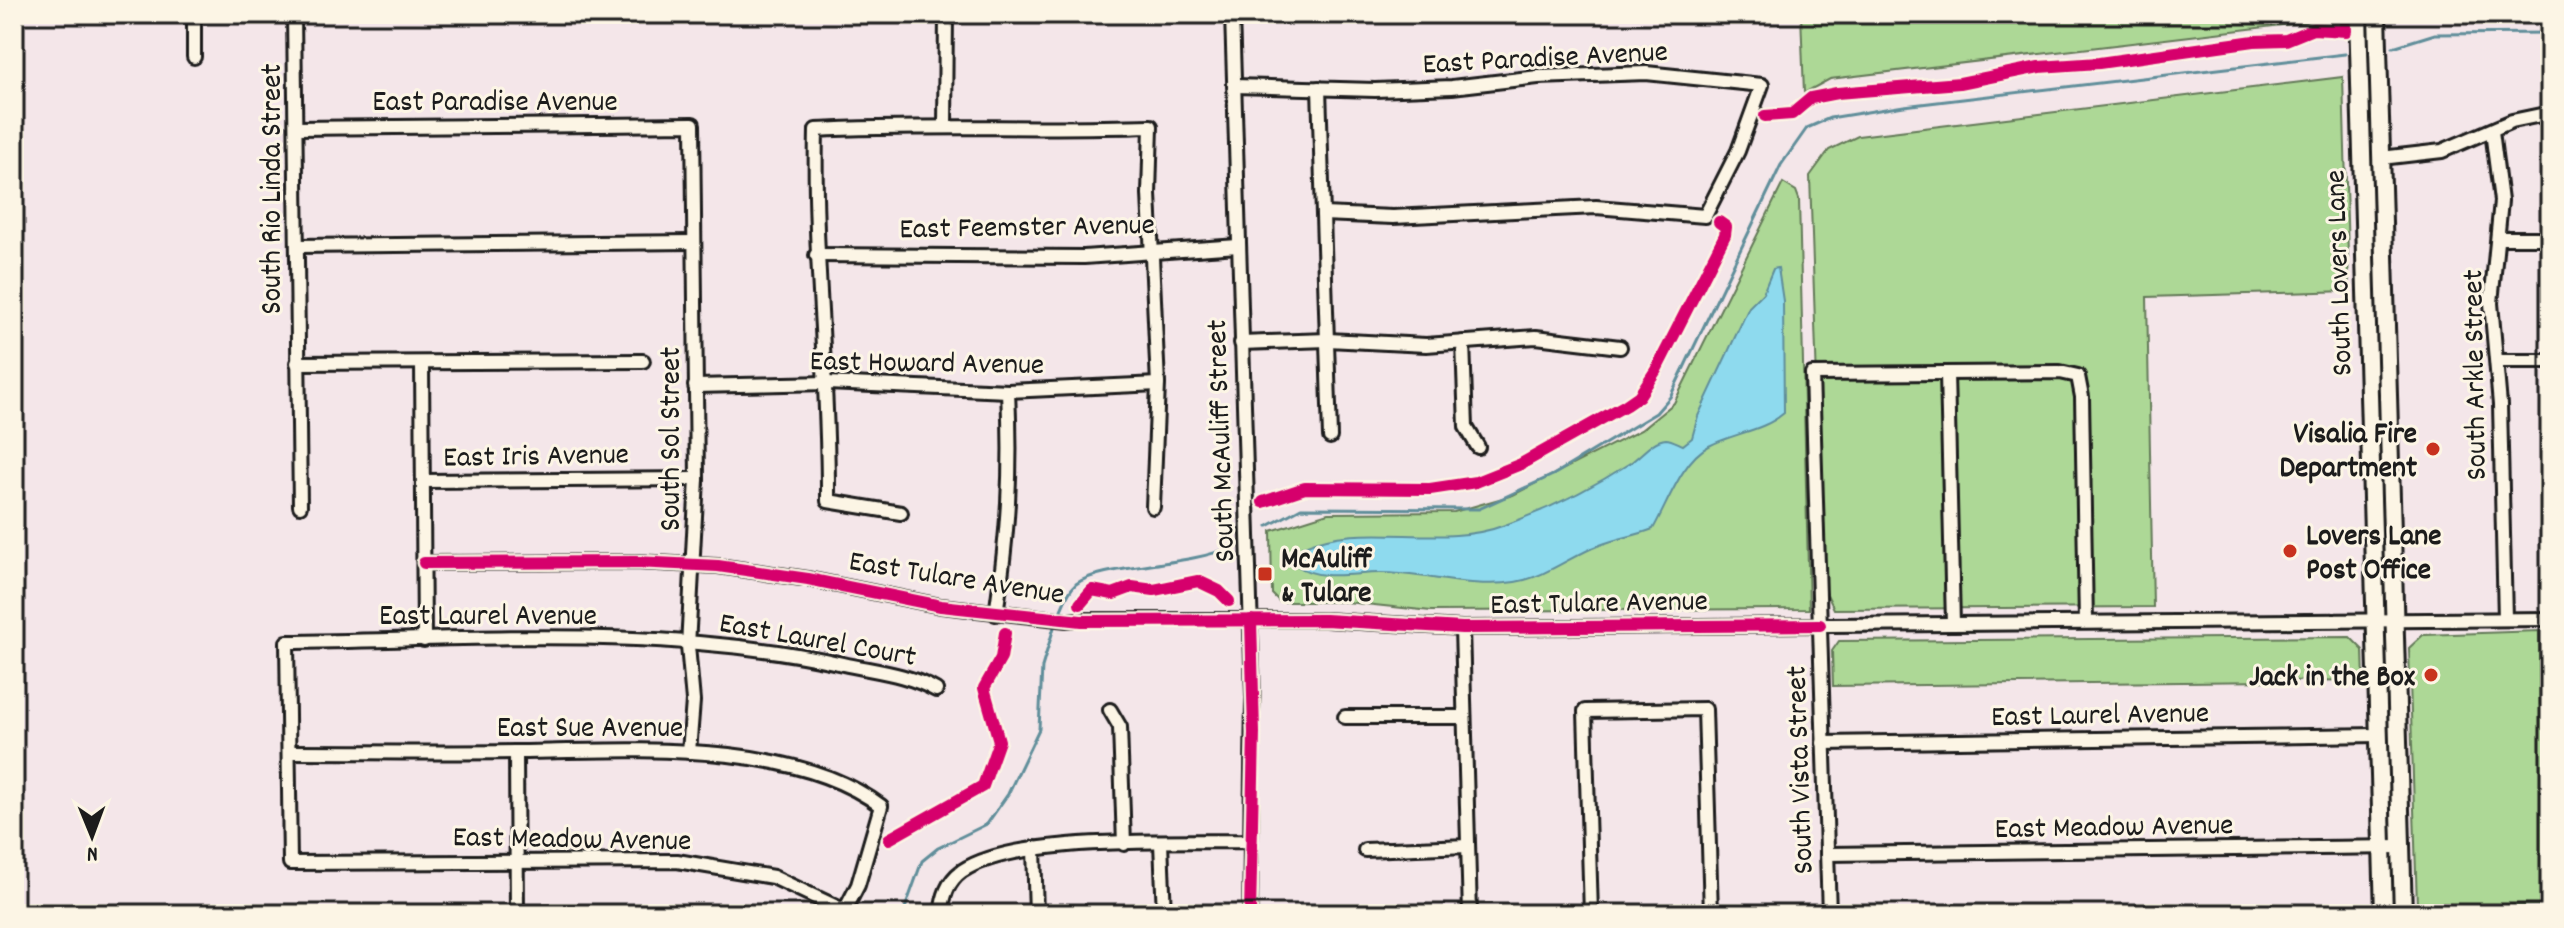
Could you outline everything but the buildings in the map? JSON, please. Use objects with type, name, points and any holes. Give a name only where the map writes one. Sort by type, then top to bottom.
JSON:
[{"type":"main road","name":"South Lovers Lane","points":[[2358,14],[2384,914]]},
{"type":"main road","name":"South Lovers Lane","points":[[2377,14],[2403,914]]},
{"type":"street","points":[[194,14],[194,57]]},
{"type":"street","name":"South Rio Linda Street","points":[[294,14],[300,506]]},
{"type":"street","points":[[945,127],[946,14]]},
{"type":"street","name":"South McAuliff Street","points":[[1232,14],[1254,749],[1249,841],[1250,914]]},
{"type":"street","name":"East Paradise Avenue","points":[[1234,86],[1452,87],[1538,77],[1633,73],[1718,77],[1762,85],[1738,151],[1705,216],[1596,207],[1393,217],[1323,214]]},
{"type":"street","points":[[1319,88],[1330,437]]},
{"type":"street","points":[[2381,158],[2442,151],[2512,121],[2550,113]]},
{"type":"street","name":"East Paradise Avenue","points":[[296,128],[693,124]]},
{"type":"street","name":"South Sol Street","points":[[689,752],[693,701],[689,642],[697,479],[693,124]]},
{"type":"street","points":[[901,513],[828,501],[827,383],[816,255],[816,130],[1151,126],[1151,251],[1158,384],[1153,507]]},
{"type":"street","name":"South Arkle Street","points":[[2492,131],[2499,167],[2498,238],[2491,303],[2497,361],[2505,619]]},
{"type":"street","points":[[2498,238],[2550,238]]},
{"type":"street","points":[[297,246],[694,242]]},
{"type":"street","name":"East Feemster Avenue","points":[[816,255],[1084,257],[1238,246]]},
{"type":"street","points":[[1241,343],[1328,340],[1377,345],[1536,337],[1620,347]]},
{"type":"street","points":[[1463,342],[1466,427],[1478,447]]},
{"type":"street","points":[[297,363],[643,361]]},
{"type":"street","points":[[2497,361],[2550,361]]},
{"type":"street","points":[[422,363],[424,640]]},
{"type":"street","points":[[1953,624],[1947,373],[2060,372],[2078,376],[2082,397],[2086,622]]},
{"type":"street","name":"South Vista Street","points":[[1829,914],[1812,374],[1947,373]]},
{"type":"street","name":"East Howard Avenue","points":[[695,386],[827,383],[1008,391],[1158,384]]},
{"type":"street","points":[[996,614],[1011,491],[1008,391]]},
{"type":"street","name":"East Iris Avenue","points":[[423,481],[697,479]]},
{"type":"street","name":"East Tulare Avenue","points":[[424,563],[694,564],[785,574],[996,614],[1066,620],[1340,620],[1462,628],[2550,619]]},
{"type":"street","points":[[1462,628],[1470,914]]},
{"type":"street","name":"East Laurel Avenue","points":[[289,752],[287,642],[689,642]]},
{"type":"street","name":"East Laurel Court","points":[[689,642],[823,659],[920,681],[936,690]]},
{"type":"street","points":[[1591,914],[1585,711],[1705,709],[1711,914]]},
{"type":"street","points":[[1110,710],[1120,727],[1124,844]]},
{"type":"street","points":[[1345,717],[1464,717]]},
{"type":"street","name":"East Laurel Avenue","points":[[1823,743],[2379,735]]},
{"type":"street","name":"East Sue Avenue","points":[[289,752],[516,752],[627,748],[759,760],[800,770],[840,784],[881,806],[858,885],[844,912]]},
{"type":"street","name":"East Meadow Avenue","points":[[289,752],[290,863],[677,861],[724,866],[773,877],[844,912]]},
{"type":"street","points":[[516,752],[517,914]]},
{"type":"street","points":[[941,914],[946,889],[963,871],[994,858],[1034,848],[1249,841]]},
{"type":"street","points":[[1161,843],[1164,914]]},
{"type":"street","points":[[1365,850],[1468,846]]},
{"type":"street","name":"East Meadow Avenue","points":[[1827,854],[2401,847]]},
{"type":"street","points":[[1034,848],[1036,914]]},
{"type":"green space","points":[[1801,14],[2342,14],[2342,18],[1830,79],[1804,93]]},
{"type":"green space","points":[[2343,77],[2349,291],[2147,297],[2153,607],[1834,609],[1824,588],[1810,176],[1829,150],[1858,136]]},
{"type":"green space","points":[[1783,183],[1796,191],[1799,199],[1809,609],[1431,611],[1346,602],[1280,602],[1272,594],[1271,531],[1328,513],[1454,512],[1513,495],[1641,430],[1674,403]]},
{"type":"green space","points":[[2539,631],[2540,704],[2550,705],[2550,905],[2417,906],[2409,648],[2423,635]]},
{"type":"green space","points":[[2350,637],[2363,650],[2364,680],[1833,686],[1832,651],[1839,641]]},
{"type":"water","points":[[1778,268],[1783,301],[1784,413],[1767,424],[1718,442],[1699,453],[1676,483],[1653,529],[1600,545],[1538,576],[1498,584],[1380,573],[1326,575],[1296,565],[1302,547],[1326,539],[1376,534],[1455,535],[1505,525],[1585,489],[1630,463],[1656,442],[1668,439],[1683,445],[1692,438],[1698,416],[1749,307],[1763,293],[1773,269]]},
{"type":"waterway","points":[[2393,47],[2435,34],[2550,33]]},
{"type":"waterway","points":[[1268,526],[1301,508],[1479,509],[1553,475],[1656,413],[1670,397],[1781,165],[1807,128],[1830,118],[1904,106],[2345,54]]},
{"type":"waterway","points":[[1058,617],[1073,587],[1088,578],[1193,558],[1230,547]]},
{"type":"waterway","points":[[903,914],[922,861],[938,848],[987,824],[1008,794],[1039,729],[1042,667],[1055,624]]},
{"type":"cycle path","points":[[1765,116],[1792,114],[1811,98],[1837,93],[1960,83],[2039,67],[2099,63],[2254,41],[2286,40],[2313,29],[2346,31],[2345,14]]},
{"type":"cycle path","points":[[1263,502],[1305,488],[1430,489],[1476,482],[1521,464],[1626,405],[1639,396],[1656,370],[1725,235],[1726,227],[1719,222]]},
{"type":"cycle path","points":[[424,563],[635,562],[718,566],[808,579],[941,606],[1081,621],[1325,620],[1462,628],[1820,625]]},
{"type":"cycle path","points":[[1080,604],[1092,590],[1113,594],[1132,587],[1154,590],[1198,581],[1219,591],[1229,601]]},
{"type":"cycle path","points":[[1250,914],[1254,733],[1251,620]]},
{"type":"cycle path","points":[[889,839],[983,786],[999,741],[984,688],[1001,658],[1005,633]]},
{"type":"place","name":"Visalia Fire Department","points":[[2433,449]]},
{"type":"place","name":"Lovers Lane Post Office","points":[[2290,551]]},
{"type":"place","name":"McAuliff & Tulare","points":[[1265,574]]},
{"type":"place","name":"Jack in the Box","points":[[2431,675]]}]
